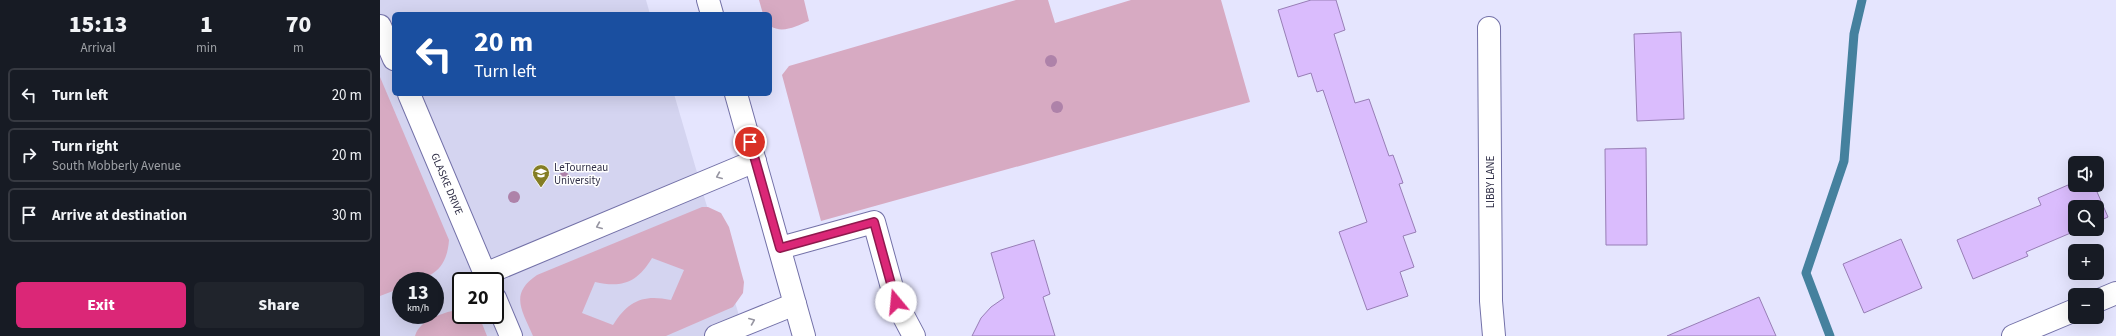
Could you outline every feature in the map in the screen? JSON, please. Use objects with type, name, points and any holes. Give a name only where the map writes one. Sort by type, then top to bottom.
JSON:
[{"type":"street","points":[[708,0],[711,12]]},
{"type":"street","points":[[380,26],[392,55]]},
{"type":"street","name":"LIBBY LANE","points":[[1489,28],[1491,301],[1494,336]]},
{"type":"street","name":"GLASKE DRIVE","points":[[410,96],[484,272]]},
{"type":"street","points":[[737,96],[804,336]]},
{"type":"street","points":[[498,272],[755,161]]},
{"type":"street","points":[[780,248],[874,222],[896,302],[914,336]]},
{"type":"street","points":[[2104,298],[2116,293]]},
{"type":"street","points":[[716,336],[795,304]]},
{"type":"street","points":[[2013,336],[2068,313]]},
{"type":"street","points":[[504,321],[510,336]]},
{"type":"shaded area","name":"LeTourneau University","points":[[380,0],[646,0],[649,12],[392,12],[392,96],[675,96],[745,336],[380,336]]},
{"type":"shaded area","points":[[759,0],[804,0],[809,21],[794,27],[780,29],[772,27],[772,12],[762,12]]},
{"type":"shaded area","points":[[1016,0],[1048,0],[1055,23],[1131,0],[1221,0],[1250,102],[821,221],[782,75],[789,66]]},
{"type":"shaded area","points":[[380,77],[449,240],[445,259],[435,272],[392,272],[392,291],[380,296]]},
{"type":"shaded area","points":[[702,207],[708,207],[721,213],[729,227],[744,282],[743,293],[733,307],[666,336],[533,336],[520,303],[523,289],[528,282],[537,275]],"holes":[[[652,258],[684,270],[671,300],[652,298],[637,301],[624,310],[613,325],[582,313],[595,282],[605,284],[621,284],[628,282],[641,273]]]},
{"type":"shaded area","points":[[452,311],[452,324],[482,324],[487,336],[415,336],[424,324],[444,324],[444,313]]},
{"type":"building","points":[[1311,0],[1336,0],[1345,30],[1334,34],[1355,103],[1369,99],[1389,156],[1393,155],[1403,183],[1399,184],[1416,232],[1403,236],[1414,267],[1400,272],[1408,296],[1367,310],[1339,232],[1367,222],[1323,90],[1317,92],[1311,73],[1298,77],[1278,10]]},
{"type":"building","points":[[1681,32],[1684,119],[1637,121],[1634,34]]},
{"type":"building","points":[[1646,148],[1647,245],[1606,245],[1605,149]]},
{"type":"building","points":[[2068,185],[2068,192],[2097,192],[2101,200],[2068,200],[2068,234],[2026,252],[2028,256],[1973,279],[1957,240],[2041,205],[2038,198]]},
{"type":"building","points":[[2104,208],[2108,217],[2104,219]]},
{"type":"building","points":[[1901,239],[1922,288],[1864,313],[1843,264]]},
{"type":"building","points":[[1034,240],[1050,294],[1043,297],[1055,336],[972,336],[981,318],[991,307],[1004,298],[991,253]]},
{"type":"building","points":[[1759,297],[1776,336],[1667,336]]},
{"type":"waterway","points":[[1830,336],[1806,273],[1844,161],[1854,34],[1862,0]]},
{"type":"place","name":"LeTourneau University","points":[[541,188]]},
{"type":"route","points":[[750,142],[780,248],[874,222],[896,302]]}]
